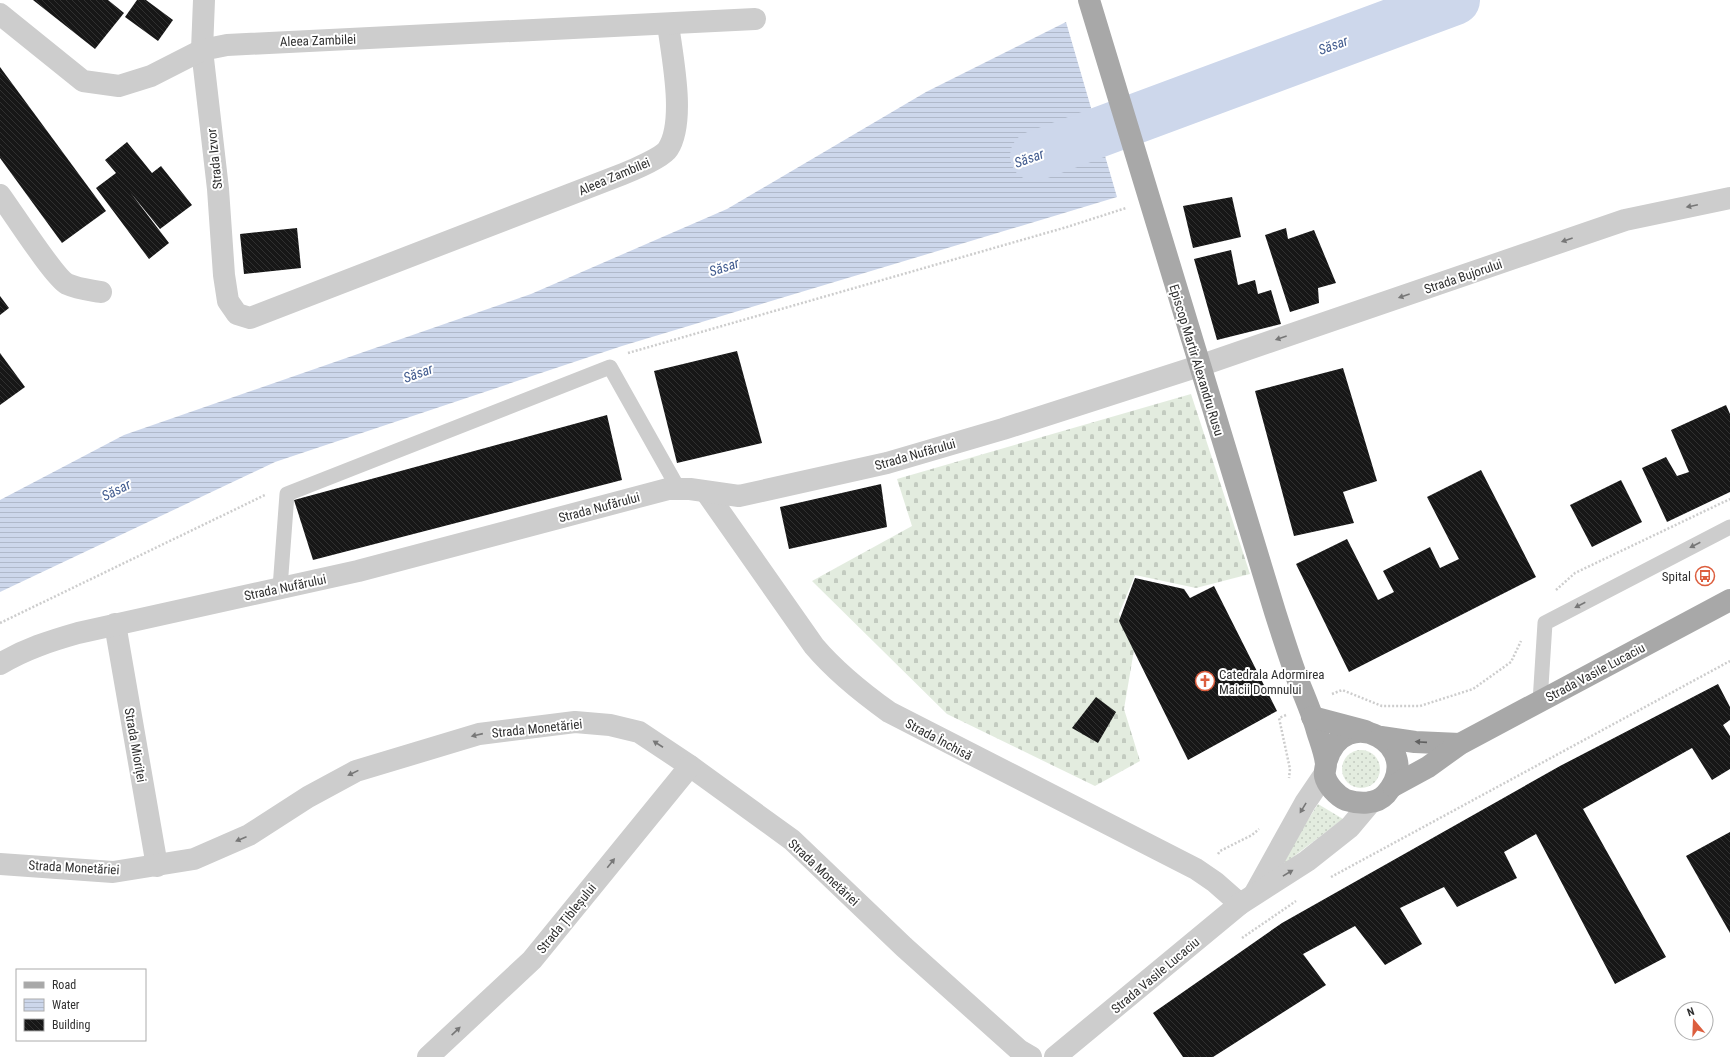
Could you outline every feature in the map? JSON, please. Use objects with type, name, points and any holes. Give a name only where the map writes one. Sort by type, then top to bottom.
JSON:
[{"type":"main road","name":"Episcop Martir Alexandru Rusu","points":[[1089,0],[1274,612],[1312,717],[1325,769]]},
{"type":"main road","name":"Strada Vasile Lucaciu","points":[[1393,786],[1428,766],[1460,744],[1730,600]]},
{"type":"main road","points":[[1312,717],[1375,735],[1389,744],[1395,754],[1398,764],[1397,776],[1393,786],[1383,797],[1371,802],[1356,804],[1343,799],[1333,789],[1325,769],[1329,752],[1335,742],[1345,735],[1356,732],[1375,735],[1415,742],[1460,744]]},
{"type":"street","name":"Strada Izvor","points":[[204,0],[202,50],[218,189],[224,274],[228,301],[237,314]]},
{"type":"street","name":"Aleea Zambilei","points":[[0,14],[82,81],[119,86],[151,76],[202,50],[227,45],[755,19]]},
{"type":"street","name":"Aleea Zambilei","points":[[237,314],[250,318],[281,308],[623,174],[668,150],[677,128],[676,94],[668,24]]},
{"type":"street","points":[[0,194],[48,262],[66,284],[77,288],[101,292]]},
{"type":"street","name":"Strada Bujorului","points":[[1199,366],[1625,220],[1730,198]]},
{"type":"street","name":"Strada Nufărului","points":[[0,664],[16,654],[39,644],[115,624],[358,571],[668,489],[678,488],[739,496],[887,463],[1003,429],[1199,366]]},
{"type":"street","name":"Strada Închisă","points":[[706,492],[814,646],[830,666],[858,690],[889,712],[1196,869],[1215,882],[1248,899]]},
{"type":"street","name":"Strada Mioriței","points":[[115,624],[157,866]]},
{"type":"street","name":"Strada Monetăriei","points":[[0,864],[113,872],[194,859],[249,835],[308,798],[356,771],[479,734],[574,722],[610,725],[639,732],[690,766],[792,840],[904,946],[1019,1050],[1032,1057]]},
{"type":"street","name":"Strada Țibleșului","points":[[428,1057],[532,960],[690,766]]},
{"type":"street","name":"Strada Vasile Lucaciu","points":[[1248,899],[1325,769]]},
{"type":"street","name":"Strada Vasile Lucaciu","points":[[1055,1057],[1248,899],[1307,861],[1350,827],[1371,802]]},
{"type":"lane","points":[[280,588],[287,494],[610,367],[678,488]]},
{"type":"lane","points":[[1540,702],[1545,623],[1730,527]]},
{"type":"path","points":[[624,354],[1067,227],[1147,193]]},
{"type":"path","points":[[0,623],[249,502]]},
{"type":"path","points":[[1325,881],[1730,661]]},
{"type":"path","points":[[1289,782],[1290,770],[1279,718],[1290,713]]},
{"type":"path","points":[[1215,860],[1220,851],[1252,835],[1261,828]]},
{"type":"path","points":[[1241,938],[1300,899]]},
{"type":"green space","points":[[1191,394],[1250,574],[1196,588],[1135,575],[1119,614],[1134,650],[1124,709],[1140,761],[1095,786],[947,714],[812,581],[912,526],[897,479]]},
{"type":"green space","points":[[1357,750],[1365,750],[1375,755],[1379,762],[1379,776],[1375,783],[1365,788],[1357,788],[1347,783],[1345,780],[1342,773],[1342,765],[1347,755],[1350,753]]},
{"type":"green space","points":[[1318,804],[1343,819],[1276,870]]},
{"type":"water","points":[[1066,22],[1117,197],[622,346],[275,462],[0,592],[0,500],[124,435],[531,294],[727,209],[926,92]]},
{"type":"building","points":[[33,0],[108,0],[124,13],[95,49]]},
{"type":"building","points":[[137,0],[146,0],[173,20],[158,41],[125,17]]},
{"type":"building","points":[[0,67],[106,211],[62,243],[0,158]]},
{"type":"building","points":[[127,142],[152,173],[161,166],[192,205],[160,229],[130,192],[169,243],[149,259],[96,188],[116,173],[105,160]]},
{"type":"building","points":[[1232,197],[1241,237],[1193,248],[1183,206]]},
{"type":"building","points":[[297,228],[301,268],[244,274],[240,234]]},
{"type":"building","points":[[1286,228],[1288,239],[1314,230],[1336,283],[1318,288],[1319,303],[1290,312],[1265,235]]},
{"type":"building","points":[[1231,250],[1238,285],[1255,280],[1258,294],[1271,290],[1281,324],[1217,340],[1194,259]]},
{"type":"building","points":[[0,296],[9,308],[0,315]]},
{"type":"building","points":[[737,351],[762,443],[677,463],[654,371]]},
{"type":"building","points":[[0,353],[25,387],[0,405]]},
{"type":"building","points":[[1343,368],[1377,481],[1343,492],[1354,523],[1294,536],[1255,391]]},
{"type":"building","points":[[1726,405],[1730,414],[1730,492],[1667,522],[1642,468],[1666,457],[1677,476],[1689,472],[1671,430]]},
{"type":"building","points":[[607,415],[622,480],[313,560],[294,500]]},
{"type":"building","points":[[1481,470],[1536,577],[1349,672],[1296,564],[1347,539],[1378,600],[1394,592],[1383,571],[1430,547],[1440,568],[1459,559],[1427,497]]},
{"type":"building","points":[[1621,480],[1642,522],[1592,547],[1570,505]]},
{"type":"building","points":[[881,484],[887,527],[789,549],[780,507]]},
{"type":"building","name":"Catedrala Adormirea Maicii Domnului","points":[[1135,578],[1184,589],[1190,598],[1214,586],[1277,711],[1188,760],[1119,621]]},
{"type":"building","points":[[1718,684],[1730,707],[1730,720],[1723,725],[1730,736],[1730,769],[1712,780],[1692,748],[1583,809],[1666,957],[1615,984],[1536,834],[1504,852],[1517,878],[1457,907],[1444,887],[1400,908],[1422,944],[1385,965],[1355,926],[1303,954],[1326,985],[1213,1057],[1183,1057],[1153,1013],[1282,923],[1560,766]]},
{"type":"building","points":[[1096,697],[1116,712],[1098,743],[1072,728]]},
{"type":"building","points":[[1730,832],[1730,933],[1686,856]]},
{"type":"waterway","name":"Săsar","points":[[1035,156],[1455,0]]},
{"type":"place","name":"Spital","points":[[1705,576]]},
{"type":"place","name":"Catedrala Adormirea Maicii Domnului","points":[[1205,681]]}]
